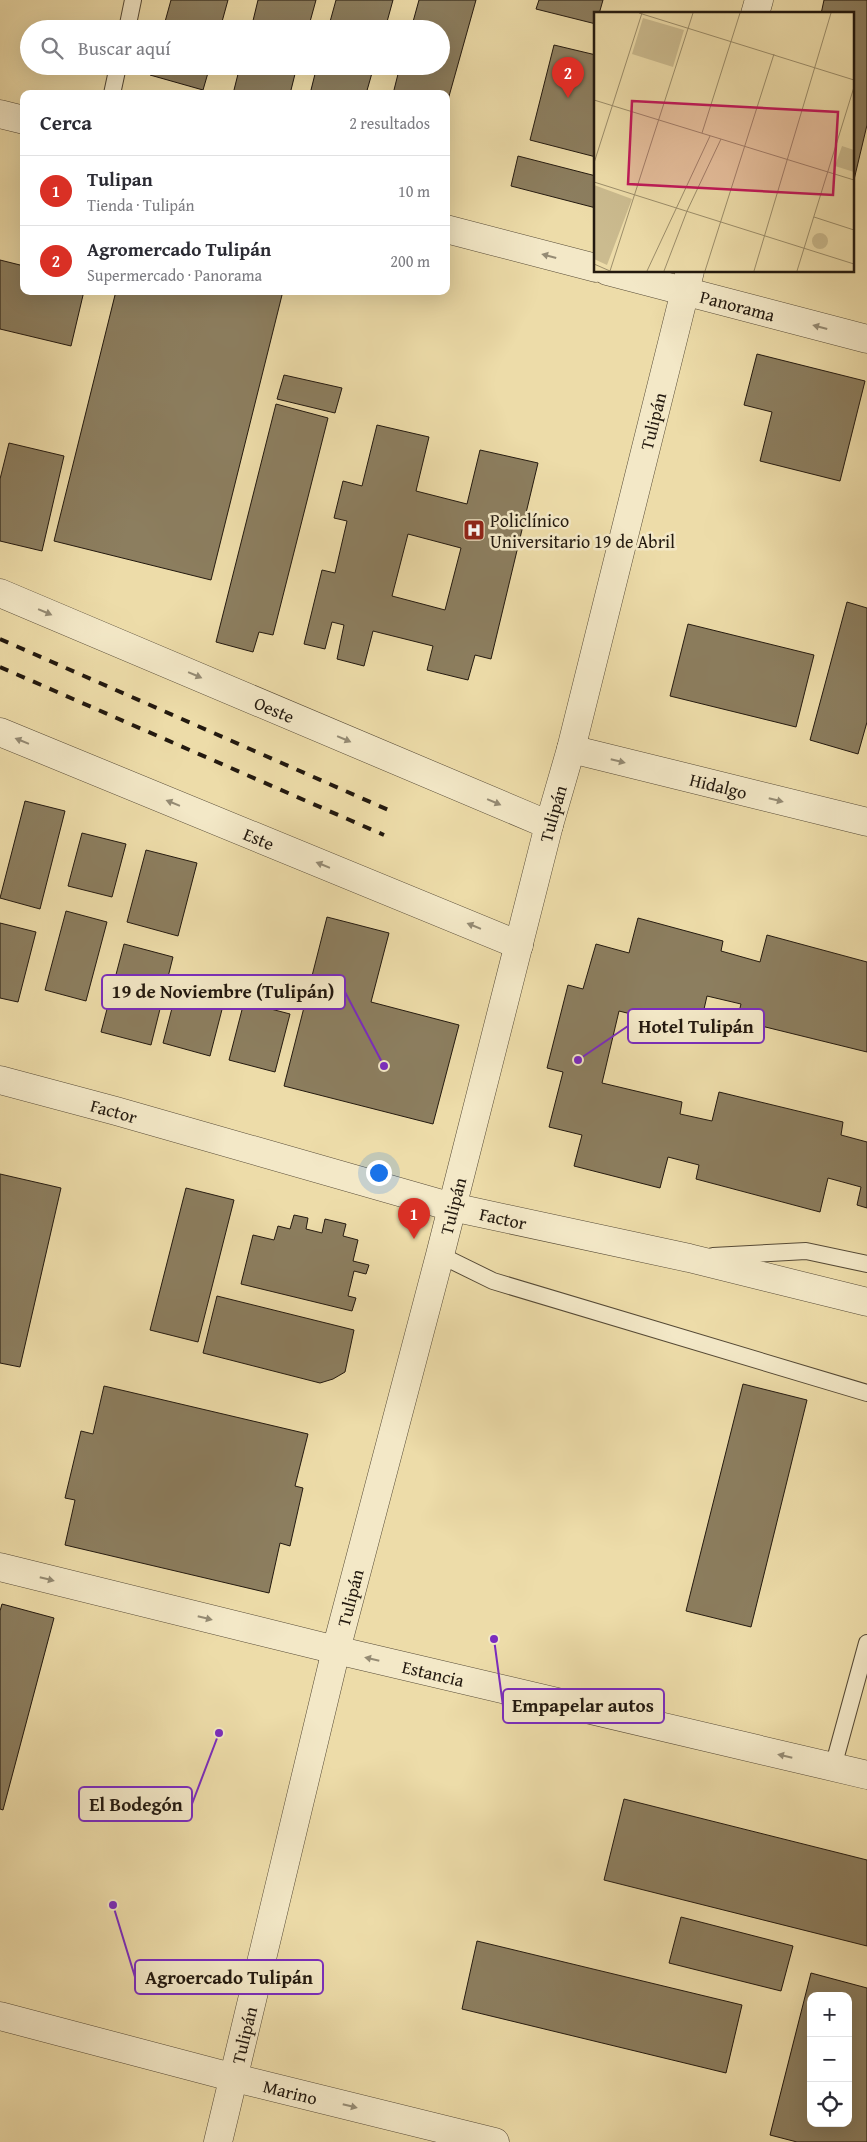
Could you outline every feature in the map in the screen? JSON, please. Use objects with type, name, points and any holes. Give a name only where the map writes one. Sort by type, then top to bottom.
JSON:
[{"type":"street","points":[[0,114],[20,119]]},
{"type":"street","points":[[450,230],[594,267]]},
{"type":"street","name":"Panorama","points":[[615,272],[687,281],[867,339]]},
{"type":"street","name":"Tulipán","points":[[218,2142],[235,2078],[336,1650],[440,1255],[549,825],[571,749],[687,281]]},
{"type":"street","name":"Oeste","points":[[0,593],[549,825]]},
{"type":"street","name":"Este","points":[[0,732],[519,944]]},
{"type":"street","name":"Hidalgo","points":[[571,749],[867,822]]},
{"type":"street","name":"Factor","points":[[0,1080],[452,1206],[689,1258],[867,1302]]},
{"type":"street","name":"Estancia","points":[[0,1568],[336,1650],[867,1775]]},
{"type":"street","name":"Marino","points":[[1,2023],[495,2142]]},
{"type":"lane","points":[[129,20],[133,0]]},
{"type":"lane","points":[[113,90],[116,75]]},
{"type":"lane","points":[[689,1258],[806,1251],[867,1264]]},
{"type":"lane","points":[[440,1255],[493,1281],[867,1393]]},
{"type":"lane","points":[[833,1767],[867,1643]]},
{"type":"building","points":[[171,0],[228,0],[222,20],[165,20]]},
{"type":"building","points":[[258,0],[316,0],[310,20],[253,20]]},
{"type":"building","points":[[336,0],[393,0],[387,20],[330,20]]},
{"type":"building","points":[[419,0],[476,0],[450,93],[450,90],[394,90],[398,75],[450,75],[450,20],[413,20]]},
{"type":"building","points":[[539,0],[603,0],[600,12],[594,12],[594,24],[536,9]]},
{"type":"building","points":[[824,0],[867,0],[867,125],[854,180],[854,12],[821,12]]},
{"type":"building","points":[[554,45],[594,55],[594,156],[530,140]]},
{"type":"building","points":[[150,75],[207,75],[203,90]]},
{"type":"building","points":[[238,75],[295,75],[291,90],[234,90]]},
{"type":"building","points":[[315,75],[371,75],[367,90],[311,90]]},
{"type":"building","points":[[518,156],[594,175],[594,207],[511,186]]},
{"type":"building","points":[[0,260],[20,265],[20,295],[83,295],[71,346],[0,329]]},
{"type":"building","points":[[115,295],[282,295],[211,580],[54,541]]},
{"type":"building","points":[[757,354],[865,381],[840,481],[760,461],[772,412],[744,405]]},
{"type":"building","points":[[284,375],[342,388],[335,413],[277,399]]},
{"type":"building","points":[[276,404],[328,418],[273,635],[259,632],[253,652],[216,642]]},
{"type":"building","points":[[377,425],[429,437],[416,491],[467,504],[480,450],[538,463],[491,659],[475,655],[468,680],[427,670],[433,646],[373,631],[364,666],[337,659],[344,625],[332,622],[325,649],[304,644],[322,570],[335,573],[347,521],[334,518],[343,481],[362,486]],"holes":[[[408,534],[461,548],[445,610],[392,596]]]},
{"type":"building","points":[[9,443],[64,456],[42,551],[0,541],[0,479]]},
{"type":"building","points":[[847,602],[867,608],[867,722],[858,754],[810,740]]},
{"type":"building","points":[[688,624],[814,655],[796,727],[670,696]]},
{"type":"building","points":[[25,801],[65,811],[40,909],[0,898]]},
{"type":"building","points":[[82,833],[126,844],[112,897],[68,886]]},
{"type":"building","points":[[146,850],[197,863],[178,936],[127,922]]},
{"type":"building","points":[[66,911],[107,922],[86,1001],[45,990]]},
{"type":"building","points":[[327,917],[389,933],[371,1002],[459,1025],[433,1124],[284,1086]]},
{"type":"building","points":[[638,918],[723,941],[721,951],[760,962],[767,935],[867,962],[867,1052],[737,1020],[741,1004],[707,996],[699,1031],[619,1011],[602,1083],[682,1102],[680,1114],[712,1121],[719,1092],[843,1122],[841,1135],[867,1142],[867,1208],[857,1205],[861,1187],[828,1178],[820,1212],[696,1179],[699,1165],[668,1157],[660,1188],[574,1166],[582,1135],[549,1127],[563,1072],[547,1068],[568,985],[583,989],[596,944],[629,953]]},
{"type":"building","points":[[0,923],[36,932],[18,1002],[0,998]]},
{"type":"building","points":[[124,944],[173,957],[151,1045],[101,1032]]},
{"type":"building","points":[[179,981],[226,994],[210,1056],[163,1043]]},
{"type":"building","points":[[244,1002],[290,1014],[275,1072],[229,1060]]},
{"type":"building","points":[[0,1174],[61,1188],[20,1367],[0,1363]]},
{"type":"building","points":[[186,1188],[234,1200],[198,1342],[150,1330]]},
{"type":"building","points":[[294,1215],[308,1218],[306,1229],[322,1233],[325,1219],[346,1224],[343,1236],[358,1240],[353,1261],[369,1265],[366,1274],[354,1271],[348,1296],[356,1298],[352,1311],[241,1284],[253,1235],[274,1240],[278,1226],[290,1229]]},
{"type":"building","points":[[217,1296],[354,1330],[345,1372],[333,1379],[320,1383],[203,1353]]},
{"type":"building","points":[[743,1384],[807,1400],[751,1627],[686,1611]]},
{"type":"building","points":[[104,1386],[308,1434],[295,1486],[303,1488],[290,1546],[280,1543],[269,1593],[65,1545],[75,1500],[65,1498],[81,1431],[93,1434]]},
{"type":"building","points":[[2,1604],[54,1618],[3,1810],[0,1809],[0,1611]]},
{"type":"building","points":[[624,1799],[867,1860],[867,1946],[604,1880]]},
{"type":"building","points":[[681,1917],[793,1946],[781,1991],[669,1963]]},
{"type":"building","points":[[477,1941],[742,2005],[726,2073],[462,2009]]},
{"type":"building","points":[[811,1973],[867,1988],[867,2142],[797,2142],[770,2135]]},
{"type":"railway","points":[[0,639],[393,812]]},
{"type":"railway","points":[[0,667],[384,835]]},
{"type":"place","name":"Agromercado Tulipán","points":[[568,98]]},
{"type":"place","name":"Policlínico Universitario 19 de Abril","points":[[474,530]]},
{"type":"place","name":"Hotel Tulipán","points":[[578,1060]]},
{"type":"place","name":"19 de Noviembre (Tulipán)","points":[[384,1066]]},
{"type":"place","name":"Tulipan","points":[[414,1239]]},
{"type":"place","name":"Empapelar autos","points":[[494,1639]]},
{"type":"place","name":"El Bodegón","points":[[219,1733]]},
{"type":"place","name":"Agroercado Tulipán","points":[[113,1905]]}]
